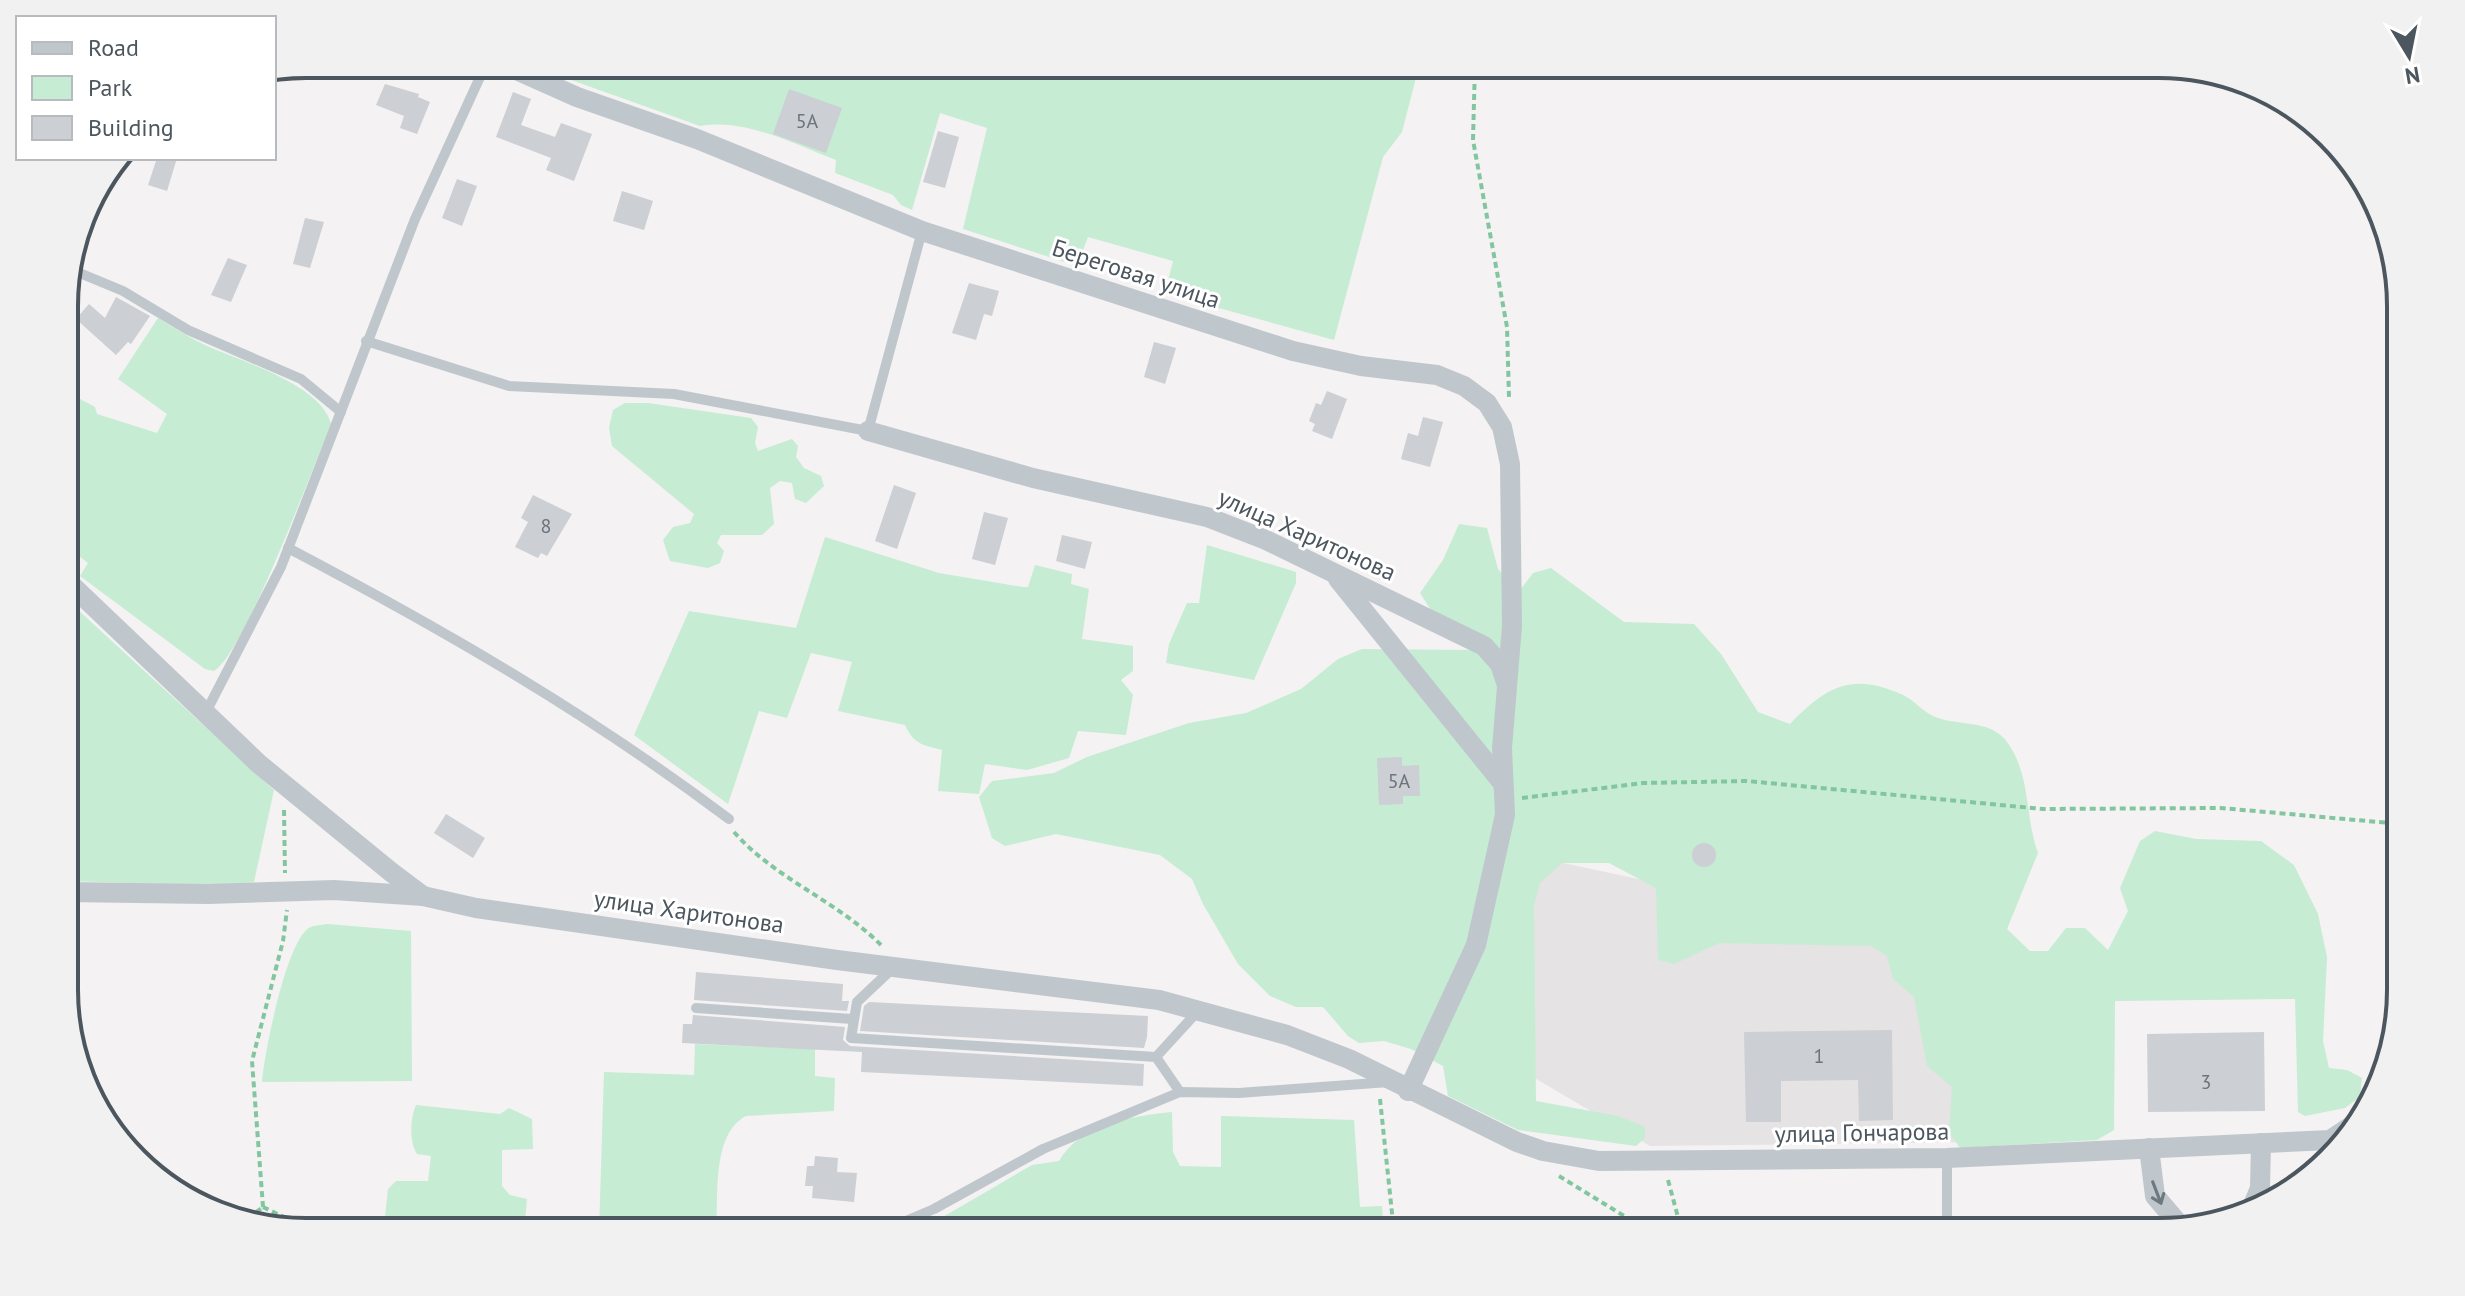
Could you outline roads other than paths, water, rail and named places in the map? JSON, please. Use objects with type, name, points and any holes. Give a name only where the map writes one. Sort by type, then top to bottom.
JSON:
[{"type":"street","name":"Береговая улица","points":[[534,78],[577,97],[697,139],[922,231],[1261,342],[1361,366],[1437,375],[1477,394],[1502,427],[1510,464],[1512,626],[1502,748],[1505,793],[1503,831],[1476,945],[1392,1085]]},
{"type":"street","name":"улица Харитонова","points":[[868,431],[1033,478],[1207,517],[1266,540],[1484,646],[1500,664],[1508,689]]},
{"type":"street","points":[[1333,573],[1491,764],[1505,793]]},
{"type":"street","name":"улица Харитонова","points":[[78,592],[205,714],[288,787],[423,896],[492,910],[895,967],[1134,995],[1287,1035],[1349,1059],[1392,1085]]},
{"type":"street","points":[[78,892],[372,892],[423,896]]},
{"type":"street","name":"улица Гончарова","points":[[1392,1085],[1543,1151],[1599,1161],[1947,1158],[2330,1140]]},
{"type":"street","points":[[2256,1196],[2261,1178],[2261,1143]]},
{"type":"street","points":[[2149,1148],[2155,1196],[2175,1218]]},
{"type":"lane","points":[[205,714],[241,650],[288,548],[415,219],[480,78]]},
{"type":"lane","points":[[366,341],[509,386],[674,394],[868,431],[922,231]]},
{"type":"lane","points":[[81,273],[123,291],[188,330],[301,379],[341,412]]},
{"type":"lane","points":[[288,548],[421,617],[581,715],[729,819]]},
{"type":"lane","points":[[895,967],[862,994],[852,1019],[851,1038],[1156,1057]]},
{"type":"lane","points":[[696,1008],[852,1019]]},
{"type":"lane","points":[[1156,1057],[1198,1011]]},
{"type":"lane","points":[[1156,1057],[1180,1092]]},
{"type":"lane","points":[[913,1218],[1043,1149],[1180,1092],[1239,1093],[1392,1085]]},
{"type":"lane","points":[[1947,1158],[1947,1218]]}]
